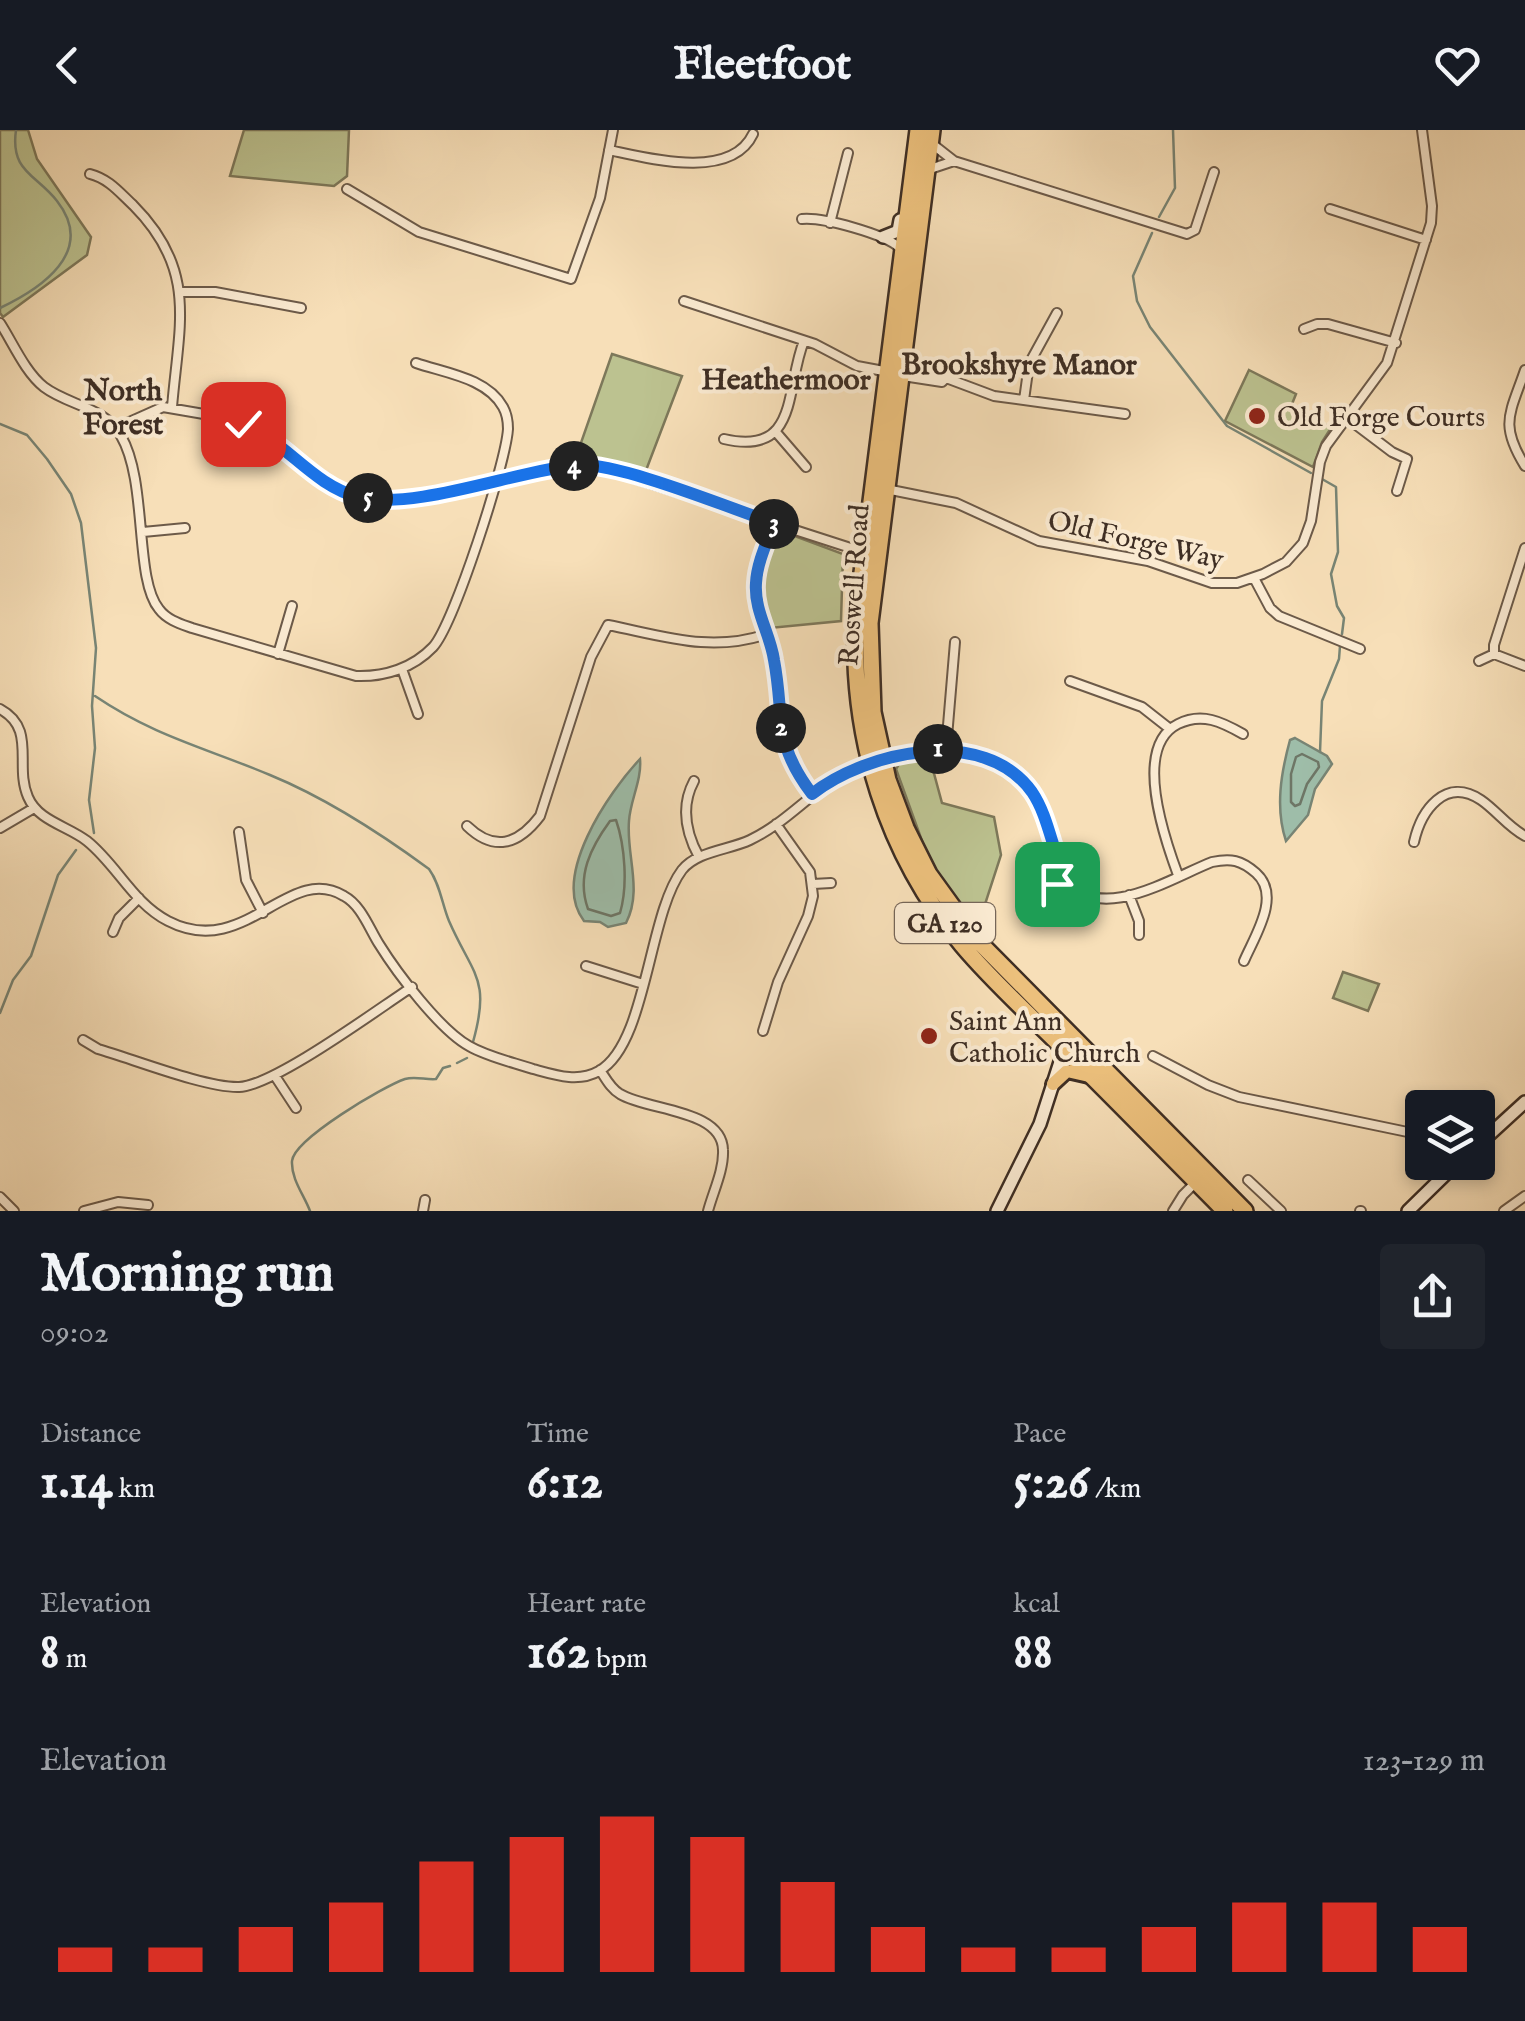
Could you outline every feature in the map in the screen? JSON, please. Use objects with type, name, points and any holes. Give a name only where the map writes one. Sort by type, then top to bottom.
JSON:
[{"type":"highway","name":"Roswell Road","points":[[894,372],[902,252],[918,130]]},
{"type":"highway","name":"Roswell Road","points":[[932,137],[894,372],[855,662],[859,716],[900,848],[944,921],[974,958],[1245,1211]]},
{"type":"highway","name":"Roswell Road","points":[[1070,1046],[1091,1077],[1225,1211]]},
{"type":"main road","points":[[1052,1084],[1067,1071],[1091,1077]]},
{"type":"street","points":[[347,190],[419,232],[571,279],[600,198],[613,130]]},
{"type":"street","name":"Old Forge Way","points":[[879,488],[956,503],[1039,541],[1148,561],[1212,583],[1229,584],[1254,578],[1286,562],[1303,543],[1311,521],[1326,446],[1387,363],[1396,343],[1432,206],[1422,130]]},
{"type":"street","points":[[609,150],[700,163],[744,148],[753,134]]},
{"type":"street","points":[[932,137],[954,161],[1186,234],[1195,230],[1214,172]]},
{"type":"street","points":[[830,223],[848,153]]},
{"type":"street","points":[[927,170],[954,161]]},
{"type":"street","points":[[90,174],[109,182],[155,228],[172,256],[180,292],[172,406]]},
{"type":"street","points":[[882,237],[898,231],[911,182]]},
{"type":"street","points":[[1330,209],[1426,240]]},
{"type":"street","points":[[802,219],[882,237],[896,243],[902,252]]},
{"type":"street","points":[[180,292],[215,292],[301,308]]},
{"type":"street","points":[[684,301],[804,340],[850,364],[894,372],[943,374],[988,394],[1125,414]]},
{"type":"street","points":[[1024,400],[1030,364],[1057,313]]},
{"type":"street","points":[[0,323],[40,384],[96,412],[116,428],[134,468],[152,595],[165,615],[192,628],[356,676],[380,675],[402,668],[432,648],[449,622],[495,482],[508,429],[506,414],[497,398],[476,383],[416,363]]},
{"type":"street","points":[[1304,329],[1328,324],[1396,343]]},
{"type":"street","points":[[724,439],[754,442],[775,432],[789,409],[795,367],[804,340]]},
{"type":"street","points":[[1525,370],[1508,426],[1509,437],[1525,466]]},
{"type":"street","points":[[116,428],[156,408],[172,406],[226,418],[258,430],[322,480],[356,496],[396,498],[577,465],[597,466],[870,553]]},
{"type":"street","points":[[1347,418],[1407,460],[1397,491]]},
{"type":"street","points":[[775,432],[806,467]]},
{"type":"street","points":[[774,523],[756,582],[757,606],[775,664],[783,738],[794,768],[812,794]]},
{"type":"street","points":[[143,532],[185,528]]},
{"type":"street","points":[[1494,654],[1525,548]]},
{"type":"street","points":[[1254,578],[1270,608],[1279,616],[1360,649]]},
{"type":"street","points":[[278,654],[292,606]]},
{"type":"street","points":[[468,826],[483,840],[502,843],[523,833],[540,816],[591,657],[608,624],[712,645],[735,644],[767,634]]},
{"type":"street","points":[[946,749],[954,642]]},
{"type":"street","points":[[1479,662],[1494,654],[1525,666]]},
{"type":"street","points":[[402,668],[418,714]]},
{"type":"street","points":[[1070,681],[1142,707],[1170,729]]},
{"type":"street","points":[[0,709],[21,730],[25,786],[34,808],[91,844],[139,898],[169,922],[198,931],[234,927],[308,889],[342,894],[358,909],[380,945],[443,1026],[476,1050],[558,1076],[584,1076],[600,1070],[624,1042],[678,878],[699,857],[751,840],[836,777],[916,752],[946,749],[1003,766],[1026,786],[1039,805],[1066,879],[1090,898],[1108,900],[1130,895],[1228,859],[1244,863],[1262,878],[1267,891],[1266,907],[1244,962]]},
{"type":"street","points":[[1178,876],[1163,832],[1153,765],[1160,742],[1170,729],[1197,718],[1214,719],[1243,734]]},
{"type":"street","points":[[694,782],[686,800],[686,824],[699,857]]},
{"type":"street","points":[[1414,842],[1426,808],[1446,794],[1460,792],[1486,803],[1525,836]]},
{"type":"street","points":[[0,828],[34,808]]},
{"type":"street","points":[[763,1031],[778,982],[808,916],[813,884],[801,856],[776,824]]},
{"type":"street","points":[[239,832],[246,880],[263,912]]},
{"type":"street","points":[[1042,893],[1066,879]]},
{"type":"street","points":[[813,884],[831,883]]},
{"type":"street","points":[[1130,895],[1139,921],[1139,935]]},
{"type":"street","points":[[112,932],[119,918],[139,898]]},
{"type":"street","points":[[586,966],[643,984]]},
{"type":"street","points":[[83,1040],[98,1049],[226,1086],[254,1085],[275,1076],[412,986]]},
{"type":"street","points":[[997,1211],[1040,1124],[1052,1084],[1070,1046]]},
{"type":"street","points":[[1152,1056],[1239,1097],[1405,1131]]},
{"type":"street","points":[[600,1070],[613,1089],[624,1096],[715,1128],[724,1152],[708,1211]]},
{"type":"street","points":[[275,1076],[296,1108]]},
{"type":"street","points":[[1495,1129],[1525,1102]]},
{"type":"street","points":[[1248,1180],[1281,1211]]},
{"type":"street","points":[[1416,1208],[1442,1180]]},
{"type":"street","points":[[1173,1211],[1196,1182]]},
{"type":"street","points":[[0,1196],[14,1211]]},
{"type":"street","points":[[1504,1211],[1525,1196]]},
{"type":"street","points":[[423,1211],[425,1200]]},
{"type":"street","points":[[84,1211],[118,1202],[148,1204]]},
{"type":"green space","points":[[0,130],[28,130],[37,159],[91,237],[87,255],[3,317],[0,313]]},
{"type":"green space","points":[[244,130],[349,130],[347,176],[334,186],[230,176]]},
{"type":"green space","points":[[612,354],[682,376],[645,473],[576,457]]},
{"type":"green space","points":[[1249,370],[1296,394],[1292,404],[1331,428],[1313,467],[1225,421]]},
{"type":"green space","points":[[777,532],[843,554],[841,621],[770,628],[763,579]]},
{"type":"green space","points":[[929,755],[942,803],[994,817],[1001,855],[977,929],[930,863],[896,769],[901,761]]},
{"type":"green space","points":[[1343,972],[1379,984],[1368,1011],[1333,998]]},
{"type":"water","points":[[1295,738],[1327,756],[1332,764],[1315,789],[1308,815],[1286,841],[1280,790],[1290,740]]},
{"type":"water","points":[[640,759],[629,821],[634,885],[631,911],[626,923],[608,927],[584,921],[575,903],[579,859],[600,813]]},
{"type":"waterway","points":[[0,308],[46,279],[67,252],[71,237],[68,219],[57,201],[21,164],[15,144],[16,130]]},
{"type":"waterway","points":[[1159,217],[1175,188],[1173,130]]},
{"type":"waterway","points":[[1152,233],[1133,276],[1137,301],[1150,327],[1227,426],[1311,473]]},
{"type":"waterway","points":[[0,424],[27,435],[47,459],[71,494],[81,523],[96,648],[92,706],[95,748],[89,800],[94,833]]},
{"type":"waterway","points":[[1322,479],[1336,487],[1338,552],[1331,574],[1337,606],[1344,618],[1342,634]]},
{"type":"waterway","points":[[1320,752],[1322,701],[1339,659],[1340,646]]},
{"type":"waterway","points":[[95,696],[159,731],[312,794],[429,869],[477,978],[480,1004],[473,1042]]},
{"type":"waterway","points":[[0,1013],[13,980],[31,956],[58,875],[76,850]]},
{"type":"waterway","points":[[457,1063],[467,1058]]},
{"type":"waterway","points":[[310,1211],[292,1168],[297,1151],[361,1102],[409,1078],[436,1079],[443,1068],[450,1066]]},
{"type":"place","name":"Old Forge Courts","points":[[1257,416]]},
{"type":"place","name":"Saint Ann Catholic Church","points":[[929,1036]]},
{"type":"district","name":"Brookshyre Manor","points":[[1019,364]]},
{"type":"district","name":"Heathermoor","points":[[786,379]]},
{"type":"district","name":"North Forest","points":[[123,407]]},
{"type":"route","points":[[243,424],[258,430],[330,485],[366,498],[404,498],[588,465],[627,474],[774,523],[757,576],[757,606],[774,658],[778,716],[787,751],[812,794],[826,782],[858,768],[926,750],[946,749],[994,763],[1019,778],[1039,805],[1066,879],[1057,884]]}]
